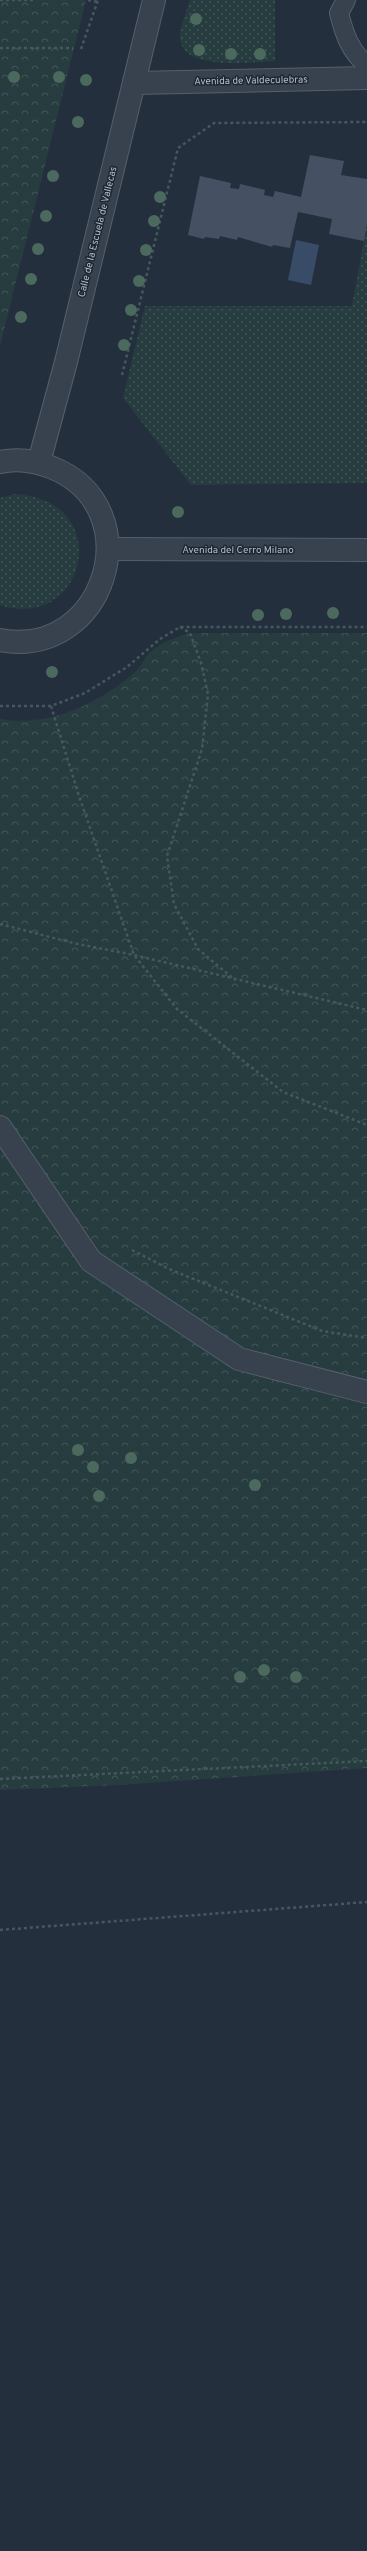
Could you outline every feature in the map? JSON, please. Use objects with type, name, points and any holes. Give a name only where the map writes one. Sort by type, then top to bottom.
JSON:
[{"type":"street","name":"Calle de la Escuela de Vallecas","points":[[39,462],[154,0]]},
{"type":"street","name":"Avenida de Valdeculebras","points":[[134,83],[367,78]]},
{"type":"street","points":[[0,462],[11,460],[39,462],[66,474],[89,494],[103,520],[109,549],[104,579],[91,605],[70,625],[43,638],[14,642],[0,640]]},
{"type":"street","name":"Avenida del Cerro Milano","points":[[109,549],[367,550]]},
{"type":"street","points":[[0,1127],[91,1261],[239,1359],[367,1392]]},
{"type":"lane","points":[[346,0],[339,13],[345,37],[360,59],[367,65]]},
{"type":"path","points":[[0,0],[34,0]]},
{"type":"path","points":[[81,49],[98,1],[88,0]]},
{"type":"path","points":[[0,48],[73,48]]},
{"type":"path","points":[[122,375],[178,148],[214,123],[367,122]]},
{"type":"path","points":[[0,706],[51,706],[91,690],[127,667],[160,638],[180,627],[367,627]]},
{"type":"path","points":[[180,627],[190,633],[201,663],[208,694],[202,749],[167,856],[174,904],[198,949],[235,980]]},
{"type":"path","points":[[51,706],[79,796],[134,955],[177,1009],[283,1092],[367,1125]]},
{"type":"path","points":[[0,924],[73,943],[134,955],[367,1010]]},
{"type":"path","points":[[127,1248],[169,1269],[322,1331],[367,1338]]},
{"type":"path","points":[[0,1779],[367,1761]]},
{"type":"path","points":[[0,1930],[367,1902]]},
{"type":"green space","points":[[0,0],[86,0],[0,346]]},
{"type":"green space","points":[[190,0],[275,0],[275,61],[249,63],[217,62],[202,60],[190,54],[182,46],[180,33]]},
{"type":"green space","points":[[367,224],[367,483],[191,485],[123,398],[145,306],[352,306]]},
{"type":"green space","points":[[15,494],[47,502],[68,518],[78,539],[78,562],[69,584],[53,600],[30,609],[0,605],[0,498]]},
{"type":"green space","points":[[190,633],[367,633],[367,1768],[120,1785],[0,1790],[0,719],[18,721],[37,720],[72,711],[105,694],[120,684],[139,668],[153,649],[168,641]]},
{"type":"water","points":[[296,240],[319,245],[311,285],[288,280]]},
{"type":"building","points":[[310,155],[344,161],[341,175],[367,179],[367,224],[364,241],[329,234],[332,219],[298,212],[290,248],[273,245],[272,247],[238,237],[237,240],[220,236],[219,239],[205,237],[204,239],[188,235],[200,176],[231,183],[230,188],[239,189],[240,184],[265,190],[264,195],[273,197],[275,191],[301,197]]}]
